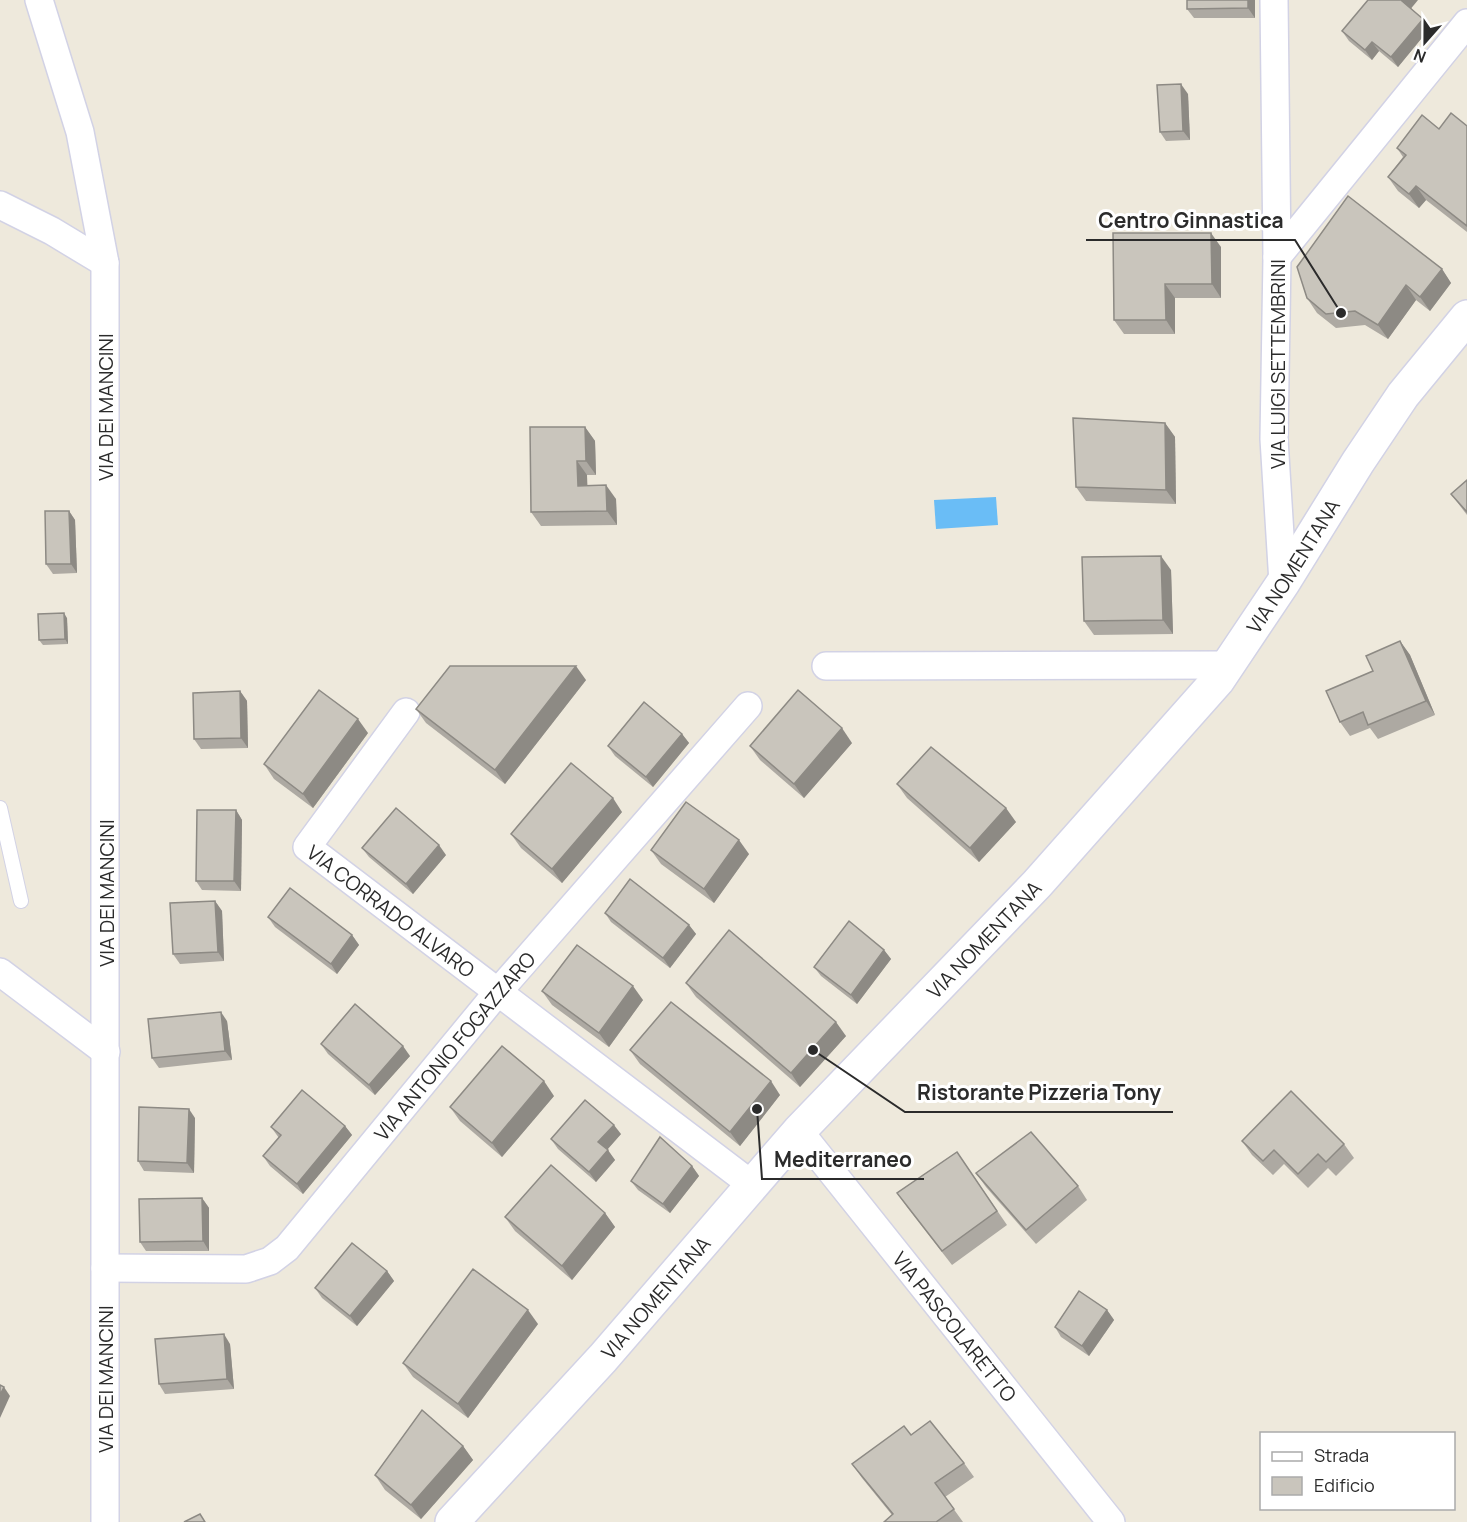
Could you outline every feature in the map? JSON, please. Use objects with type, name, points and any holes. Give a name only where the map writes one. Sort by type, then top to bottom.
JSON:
[{"type":"main road","name":"VIA NOMENTANA","points":[[452,1522],[603,1358],[799,1131],[1037,884],[1218,680],[1403,395],[1467,317]]},
{"type":"street","name":"VIA DEI MANCINI","points":[[39,0],[80,132],[105,263],[105,1522]]},
{"type":"street","name":"VIA LUIGI SETTEMBRINI","points":[[1274,0],[1277,257],[1274,439],[1283,583]]},
{"type":"street","points":[[1277,257],[1467,23]]},
{"type":"street","points":[[0,205],[52,231],[105,263]]},
{"type":"street","points":[[826,666],[1229,665]]},
{"type":"street","name":"VIA ANTONIO FOGAZZARO","points":[[105,1268],[236,1270],[255,1267],[277,1257],[287,1248],[497,993],[748,706]]},
{"type":"street","name":"VIA CORRADO ALVARO","points":[[406,712],[307,847],[751,1184]]},
{"type":"street","points":[[0,972],[106,1052]]},
{"type":"street","name":"VIA PASCOLARETTO","points":[[799,1131],[1111,1522]]},
{"type":"lane","points":[[0,808],[21,901]]},
{"type":"water","points":[[996,497],[998,525],[936,529],[934,500]]},
{"type":"building","points":[[1187,0],[1248,0],[1248,8],[1187,9]]},
{"type":"building","points":[[1368,0],[1403,0],[1423,19],[1391,57],[1372,42],[1365,50],[1342,31]]},
{"type":"building","points":[[1181,84],[1183,131],[1160,132],[1157,85]]},
{"type":"building","points":[[1451,113],[1467,126],[1467,226],[1416,186],[1409,194],[1388,177],[1406,155],[1397,148],[1422,115],[1439,129]]},
{"type":"building","points":[[1348,196],[1442,269],[1420,297],[1406,285],[1378,325],[1355,311],[1326,314],[1307,298],[1297,267]]},
{"type":"building","points":[[1113,233],[1211,233],[1212,284],[1165,284],[1166,320],[1114,320]]},
{"type":"building","points":[[1073,418],[1165,423],[1166,490],[1076,487]]},
{"type":"building","points":[[530,427],[585,427],[586,461],[577,461],[578,486],[606,485],[607,511],[531,512]]},
{"type":"building","points":[[1467,480],[1467,512],[1451,494]]},
{"type":"building","points":[[45,511],[69,511],[71,564],[46,564]]},
{"type":"building","points":[[1161,556],[1163,620],[1084,621],[1082,557]]},
{"type":"building","points":[[64,613],[65,639],[39,640],[38,614]]},
{"type":"building","points":[[1400,641],[1426,701],[1368,725],[1363,712],[1340,722],[1326,691],[1373,671],[1366,656]]},
{"type":"building","points":[[450,666],[576,666],[495,770],[416,709]]},
{"type":"building","points":[[319,690],[358,719],[303,794],[264,764]]},
{"type":"building","points":[[798,690],[842,728],[794,784],[750,746]]},
{"type":"building","points":[[240,691],[241,738],[194,739],[193,693]]},
{"type":"building","points":[[644,702],[682,734],[646,777],[608,746]]},
{"type":"building","points":[[931,747],[1006,808],[970,848],[897,784]]},
{"type":"building","points":[[571,763],[613,798],[552,869],[511,834]]},
{"type":"building","points":[[686,802],[739,840],[704,889],[651,850]]},
{"type":"building","points":[[396,808],[439,845],[406,884],[362,848]]},
{"type":"building","points":[[197,810],[236,810],[234,881],[196,881]]},
{"type":"building","points":[[630,879],[689,925],[663,958],[605,913]]},
{"type":"building","points":[[290,888],[352,935],[331,964],[268,917]]},
{"type":"building","points":[[215,901],[218,952],[173,954],[170,903]]},
{"type":"building","points":[[849,921],[884,950],[851,995],[814,967]]},
{"type":"building","points":[[729,930],[836,1022],[791,1073],[686,983]]},
{"type":"building","points":[[577,945],[633,986],[599,1033],[542,991]]},
{"type":"building","points":[[671,1002],[771,1081],[730,1132],[630,1050]]},
{"type":"building","points":[[355,1004],[403,1046],[369,1085],[321,1044]]},
{"type":"building","points":[[221,1012],[225,1051],[152,1058],[148,1019]]},
{"type":"building","points":[[502,1046],[544,1081],[492,1143],[450,1107]]},
{"type":"building","points":[[302,1090],[345,1126],[297,1184],[263,1156],[281,1135],[271,1127]]},
{"type":"building","points":[[1291,1091],[1344,1144],[1326,1162],[1318,1154],[1298,1174],[1274,1150],[1263,1161],[1242,1141]]},
{"type":"building","points":[[585,1100],[614,1125],[598,1142],[608,1150],[589,1172],[551,1139]]},
{"type":"building","points":[[139,1107],[189,1109],[187,1163],[138,1161]]},
{"type":"building","points":[[1031,1132],[1078,1186],[1026,1230],[976,1173]]},
{"type":"building","points":[[660,1137],[692,1166],[663,1204],[631,1181]]},
{"type":"building","points":[[957,1152],[997,1211],[942,1251],[897,1193]]},
{"type":"building","points":[[551,1165],[605,1213],[562,1266],[505,1217]]},
{"type":"building","points":[[202,1198],[203,1241],[140,1242],[139,1199]]},
{"type":"building","points":[[352,1243],[387,1271],[350,1316],[315,1288]]},
{"type":"building","points":[[473,1269],[528,1310],[458,1404],[403,1363]]},
{"type":"building","points":[[1079,1291],[1107,1310],[1082,1346],[1055,1327]]},
{"type":"building","points":[[224,1334],[227,1379],[159,1384],[155,1339]]},
{"type":"building","points":[[422,1410],[463,1446],[411,1505],[375,1475]]},
{"type":"building","points":[[930,1421],[964,1463],[935,1483],[954,1509],[936,1522],[884,1522],[893,1514],[852,1464],[904,1426],[911,1435]]},
{"type":"building","points":[[200,1514],[205,1522],[184,1522]]},
{"type":"place","name":"Centro Ginnastica","points":[[1341,313]]},
{"type":"place","name":"Ristorante Pizzeria Tony","points":[[813,1050]]},
{"type":"place","name":"Mediterraneo","points":[[757,1109]]}]
